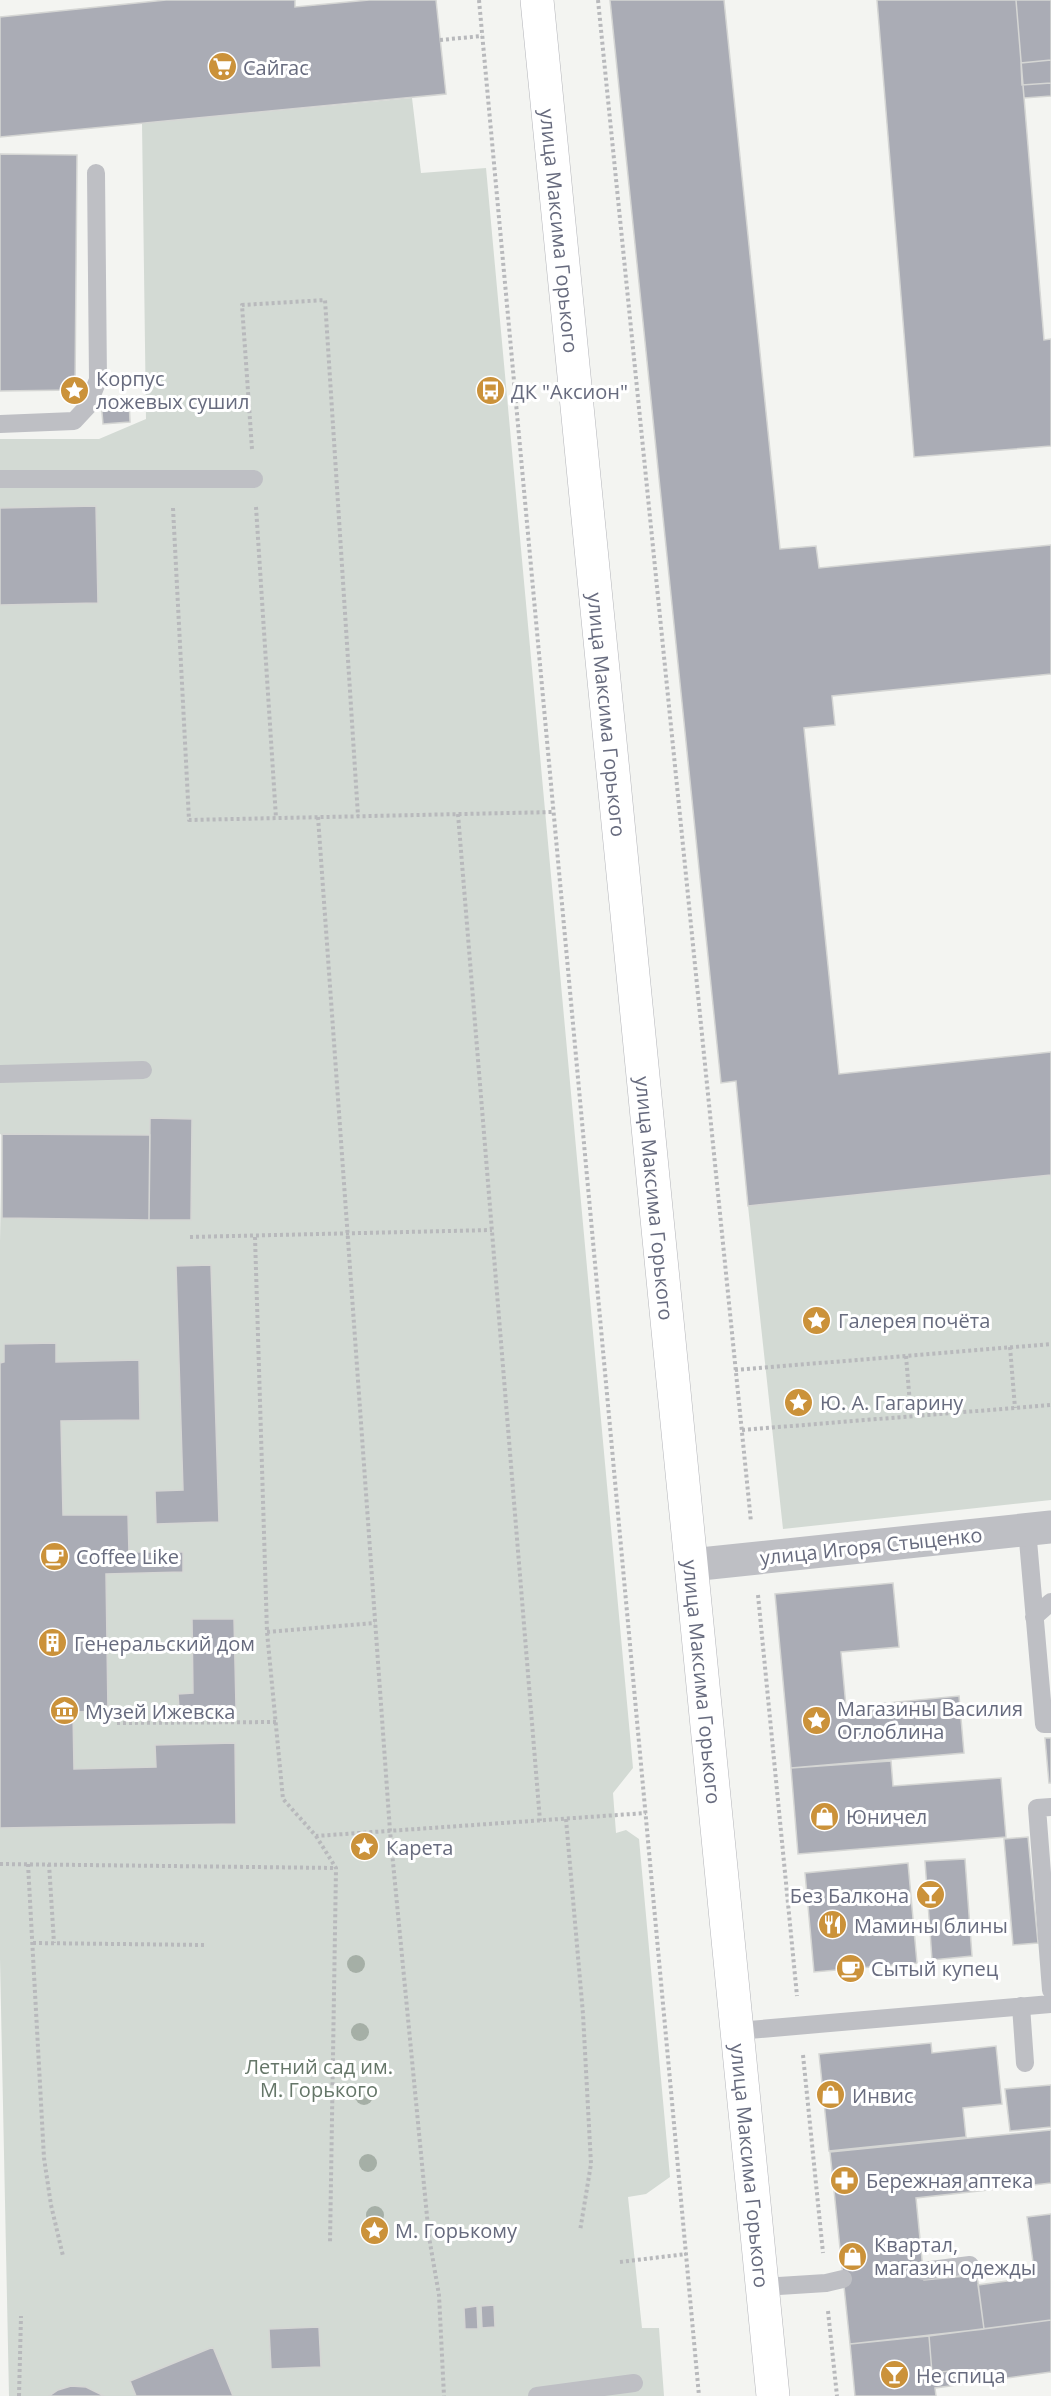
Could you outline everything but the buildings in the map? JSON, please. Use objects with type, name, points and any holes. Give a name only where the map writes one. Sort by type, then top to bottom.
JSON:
[{"type":"main road","name":"улица Максима Горького","points":[[537,0],[773,2396]]},
{"type":"street","name":"улица Игоря Стыценко","points":[[692,1564],[1039,1528]]},
{"type":"lane","points":[[0,424],[74,421],[87,407],[98,380],[96,173]]},
{"type":"lane","points":[[0,479],[254,479]]},
{"type":"lane","points":[[0,1074],[143,1070]]},
{"type":"lane","points":[[1039,1528],[1034,1617],[1044,1724],[1051,1724]]},
{"type":"lane","points":[[1034,1617],[1051,1602]]},
{"type":"lane","points":[[1051,1807],[1037,1808],[1051,1990]]},
{"type":"lane","points":[[737,2031],[1051,2004]]},
{"type":"lane","points":[[1021,2006],[1025,2063]]},
{"type":"lane","points":[[923,2271],[970,2265]]},
{"type":"lane","points":[[763,2287],[834,2281]]},
{"type":"lane","points":[[537,2396],[634,2383]]},
{"type":"path","points":[[479,0],[699,2396]]},
{"type":"path","points":[[598,0],[800,2026],[834,2281],[837,2396]]},
{"type":"path","points":[[440,39],[482,36]]},
{"type":"path","points":[[276,818],[242,305],[325,300],[358,816]]},
{"type":"path","points":[[172,479],[189,820],[554,812]]},
{"type":"path","points":[[458,814],[540,1821]]},
{"type":"path","points":[[318,817],[390,1831],[429,2237],[439,2295],[444,2396]]},
{"type":"path","points":[[190,1237],[492,1230]]},
{"type":"path","points":[[255,1237],[267,1632],[284,1798],[316,1836],[336,1868],[330,2243]]},
{"type":"path","points":[[735,1370],[1051,1344]]},
{"type":"path","points":[[1010,1347],[1015,1408]]},
{"type":"path","points":[[906,1356],[910,1416]]},
{"type":"path","points":[[741,1430],[1051,1405]]},
{"type":"path","points":[[267,1632],[375,1623]]},
{"type":"path","points":[[117,1723],[276,1722]]},
{"type":"path","points":[[316,1836],[646,1813]]},
{"type":"path","points":[[566,1819],[583,2014],[591,2164],[580,2231]]},
{"type":"path","points":[[0,1863],[336,1868]]},
{"type":"path","points":[[28,1864],[44,2158],[51,2205],[63,2256]]},
{"type":"path","points":[[49,1864],[54,1943]]},
{"type":"path","points":[[33,1943],[204,1945]]},
{"type":"path","points":[[620,2262],[686,2254]]},
{"type":"path","points":[[19,2396],[21,2316]]},
{"type":"green space","name":"Летний сад им. М. Горького","points":[[412,98],[421,173],[486,168],[633,1768],[613,1793],[616,1833],[626,1830],[639,1839],[670,2177],[646,2194],[628,2197],[642,2328],[659,2328],[664,2396],[9,2396],[0,1959],[2,1135],[0,1134],[0,439],[99,439],[146,419],[142,123]]},
{"type":"green space","points":[[1051,1175],[1051,1500],[783,1529],[748,1206]]},
{"type":"place","name":"Сайгас","points":[[222,67]]},
{"type":"place","name":"Корпус ложевых сушил","points":[[75,390]]},
{"type":"place","name":"ДК \"Аксион\"","points":[[490,391]]},
{"type":"place","name":"Галерея почёта","points":[[817,1320]]},
{"type":"place","name":"Ю. А. Гагарину","points":[[799,1402]]},
{"type":"place","name":"Coffee Like","points":[[55,1556]]},
{"type":"place","name":"Генеральский дом","points":[[53,1643]]},
{"type":"place","name":"Музей Ижевска","points":[[64,1711]]},
{"type":"place","name":"Магазины Василия Оглоблина","points":[[816,1720]]},
{"type":"place","name":"Юничел","points":[[825,1816]]},
{"type":"place","name":"Карета","points":[[365,1847]]},
{"type":"place","name":"Без Балкона","points":[[930,1895]]},
{"type":"place","name":"Мамины блины","points":[[833,1925]]},
{"type":"place","name":"Сытый купец","points":[[850,1968]]},
{"type":"place","name":"Инвис","points":[[831,2095]]},
{"type":"place","name":"Бережная аптека","points":[[845,2180]]},
{"type":"place","name":"М. Горькому","points":[[374,2230]]},
{"type":"place","name":"Квартал, магазин одежды","points":[[853,2256]]},
{"type":"place","name":"Не спица","points":[[895,2375]]}]
